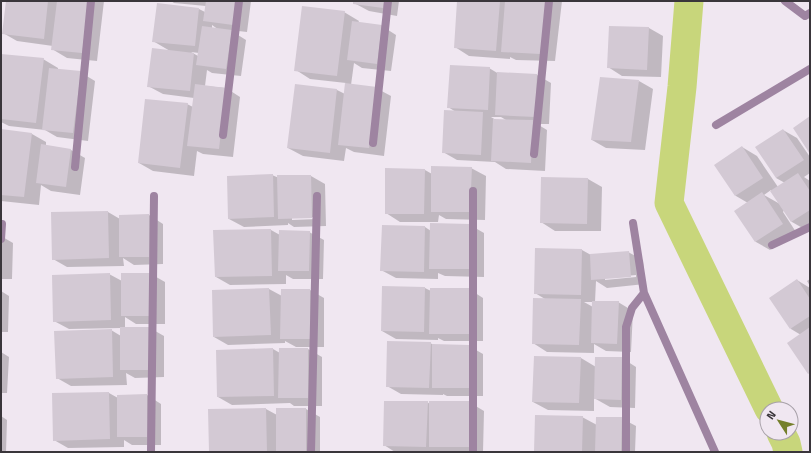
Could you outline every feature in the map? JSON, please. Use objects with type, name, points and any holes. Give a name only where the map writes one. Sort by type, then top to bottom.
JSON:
[{"type":"street","points":[[75,167],[91,1]]},
{"type":"street","points":[[223,135],[238,1]]},
{"type":"street","points":[[373,143],[388,1]]},
{"type":"street","points":[[534,154],[549,1]]},
{"type":"street","points":[[785,1],[807,14],[810,24]]},
{"type":"street","points":[[716,125],[810,69]]},
{"type":"street","points":[[473,190],[473,452]]},
{"type":"street","points":[[151,452],[154,196]]},
{"type":"street","points":[[311,452],[317,196]]},
{"type":"street","points":[[633,223],[644,293],[715,452]]},
{"type":"street","points":[[1,239],[2,224]]},
{"type":"street","points":[[772,245],[810,227]]},
{"type":"street","points":[[626,452],[626,327],[632,308],[644,293]]},
{"type":"building","points":[[6,1],[48,1],[44,39],[2,34]]},
{"type":"building","points":[[57,1],[89,1],[82,53],[51,50]]},
{"type":"building","points":[[206,1],[236,1],[233,25],[203,21]]},
{"type":"building","points":[[353,1],[384,1],[383,8],[353,4]]},
{"type":"building","points":[[457,1],[500,1],[496,51],[454,48]]},
{"type":"building","points":[[505,1],[547,1],[540,54],[501,52]]},
{"type":"building","points":[[157,3],[199,8],[195,46],[152,42]]},
{"type":"building","points":[[302,6],[345,11],[337,76],[294,71]]},
{"type":"building","points":[[352,21],[382,25],[377,64],[347,60]]},
{"type":"building","points":[[202,26],[232,30],[226,69],[196,65]]},
{"type":"building","points":[[609,26],[649,27],[647,70],[607,68]]},
{"type":"building","points":[[152,48],[194,53],[190,91],[147,87]]},
{"type":"building","points":[[1,54],[44,58],[36,123],[1,119]]},
{"type":"building","points":[[450,65],[490,67],[488,110],[447,108]]},
{"type":"building","points":[[49,68],[81,71],[73,133],[42,130]]},
{"type":"building","points":[[497,72],[537,74],[535,117],[495,115]]},
{"type":"building","points":[[600,77],[639,80],[631,142],[591,140]]},
{"type":"building","points":[[345,83],[377,87],[369,148],[338,145]]},
{"type":"building","points":[[195,84],[226,88],[219,149],[187,146]]},
{"type":"building","points":[[295,84],[337,89],[330,153],[287,148]]},
{"type":"building","points":[[145,99],[188,103],[180,168],[138,163]]},
{"type":"building","points":[[444,110],[483,112],[481,155],[442,153]]},
{"type":"building","points":[[810,116],[810,154],[793,128]]},
{"type":"building","points":[[493,119],[533,120],[531,163],[491,161]]},
{"type":"building","points":[[1,129],[32,133],[24,197],[1,195]]},
{"type":"building","points":[[783,129],[804,160],[776,178],[755,147]]},
{"type":"building","points":[[41,144],[71,149],[66,187],[36,183]]},
{"type":"building","points":[[742,146],[763,178],[735,196],[714,165]]},
{"type":"building","points":[[431,166],[472,167],[470,212],[431,212]]},
{"type":"building","points":[[385,168],[425,169],[424,214],[385,214]]},
{"type":"building","points":[[798,173],[810,191],[810,210],[791,222],[770,191]]},
{"type":"building","points":[[273,174],[274,217],[228,219],[227,176]]},
{"type":"building","points":[[277,175],[311,175],[312,218],[278,219]]},
{"type":"building","points":[[541,177],[588,178],[587,224],[540,223]]},
{"type":"building","points":[[762,192],[783,224],[755,242],[734,211]]},
{"type":"building","points":[[108,211],[109,258],[52,260],[51,212]]},
{"type":"building","points":[[149,214],[149,257],[119,257],[119,215]]},
{"type":"building","points":[[430,223],[470,224],[470,269],[429,269]]},
{"type":"building","points":[[382,225],[425,226],[424,272],[380,271]]},
{"type":"building","points":[[271,229],[272,276],[215,277],[213,230]]},
{"type":"building","points":[[279,230],[310,231],[309,271],[278,271]]},
{"type":"building","points":[[535,248],[582,249],[581,295],[534,294]]},
{"type":"building","points":[[629,251],[631,277],[591,280],[590,254]]},
{"type":"building","points":[[110,273],[111,320],[53,322],[52,275]]},
{"type":"building","points":[[121,273],[151,273],[151,316],[121,316]]},
{"type":"building","points":[[797,279],[810,299],[810,316],[790,329],[769,298]]},
{"type":"building","points":[[382,286],[425,287],[424,332],[381,331]]},
{"type":"building","points":[[269,288],[271,335],[213,337],[212,290]]},
{"type":"building","points":[[430,288],[469,288],[469,334],[429,334]]},
{"type":"building","points":[[281,289],[310,289],[310,339],[280,339]]},
{"type":"building","points":[[533,298],[581,299],[579,345],[532,344]]},
{"type":"building","points":[[592,301],[619,301],[617,344],[591,343]]},
{"type":"building","points":[[120,327],[150,327],[150,370],[120,370]]},
{"type":"building","points":[[810,327],[810,372],[808,374],[787,343]]},
{"type":"building","points":[[112,329],[113,377],[56,379],[54,331]]},
{"type":"building","points":[[387,341],[431,342],[429,388],[386,387]]},
{"type":"building","points":[[432,344],[469,345],[469,388],[432,388]]},
{"type":"building","points":[[273,348],[274,396],[217,397],[216,350]]},
{"type":"building","points":[[279,348],[308,348],[308,398],[278,398]]},
{"type":"building","points":[[534,356],[581,357],[579,403],[532,402]]},
{"type":"building","points":[[595,357],[622,357],[621,400],[594,399]]},
{"type":"building","points":[[109,392],[110,439],[53,441],[52,393]]},
{"type":"building","points":[[147,394],[147,437],[117,437],[117,395]]},
{"type":"building","points":[[384,401],[428,401],[426,447],[383,446]]},
{"type":"building","points":[[429,401],[469,401],[469,447],[429,447]]},
{"type":"building","points":[[266,408],[267,452],[209,452],[208,409]]},
{"type":"building","points":[[276,408],[306,408],[306,452],[276,452]]},
{"type":"building","points":[[535,415],[583,416],[582,452],[534,452]]},
{"type":"building","points":[[596,417],[622,417],[621,452],[595,452]]},
{"type":"waterway","points":[[689,1],[682,87],[669,203],[765,401]]},
{"type":"waterway","points":[[785,441],[788,452]]}]
